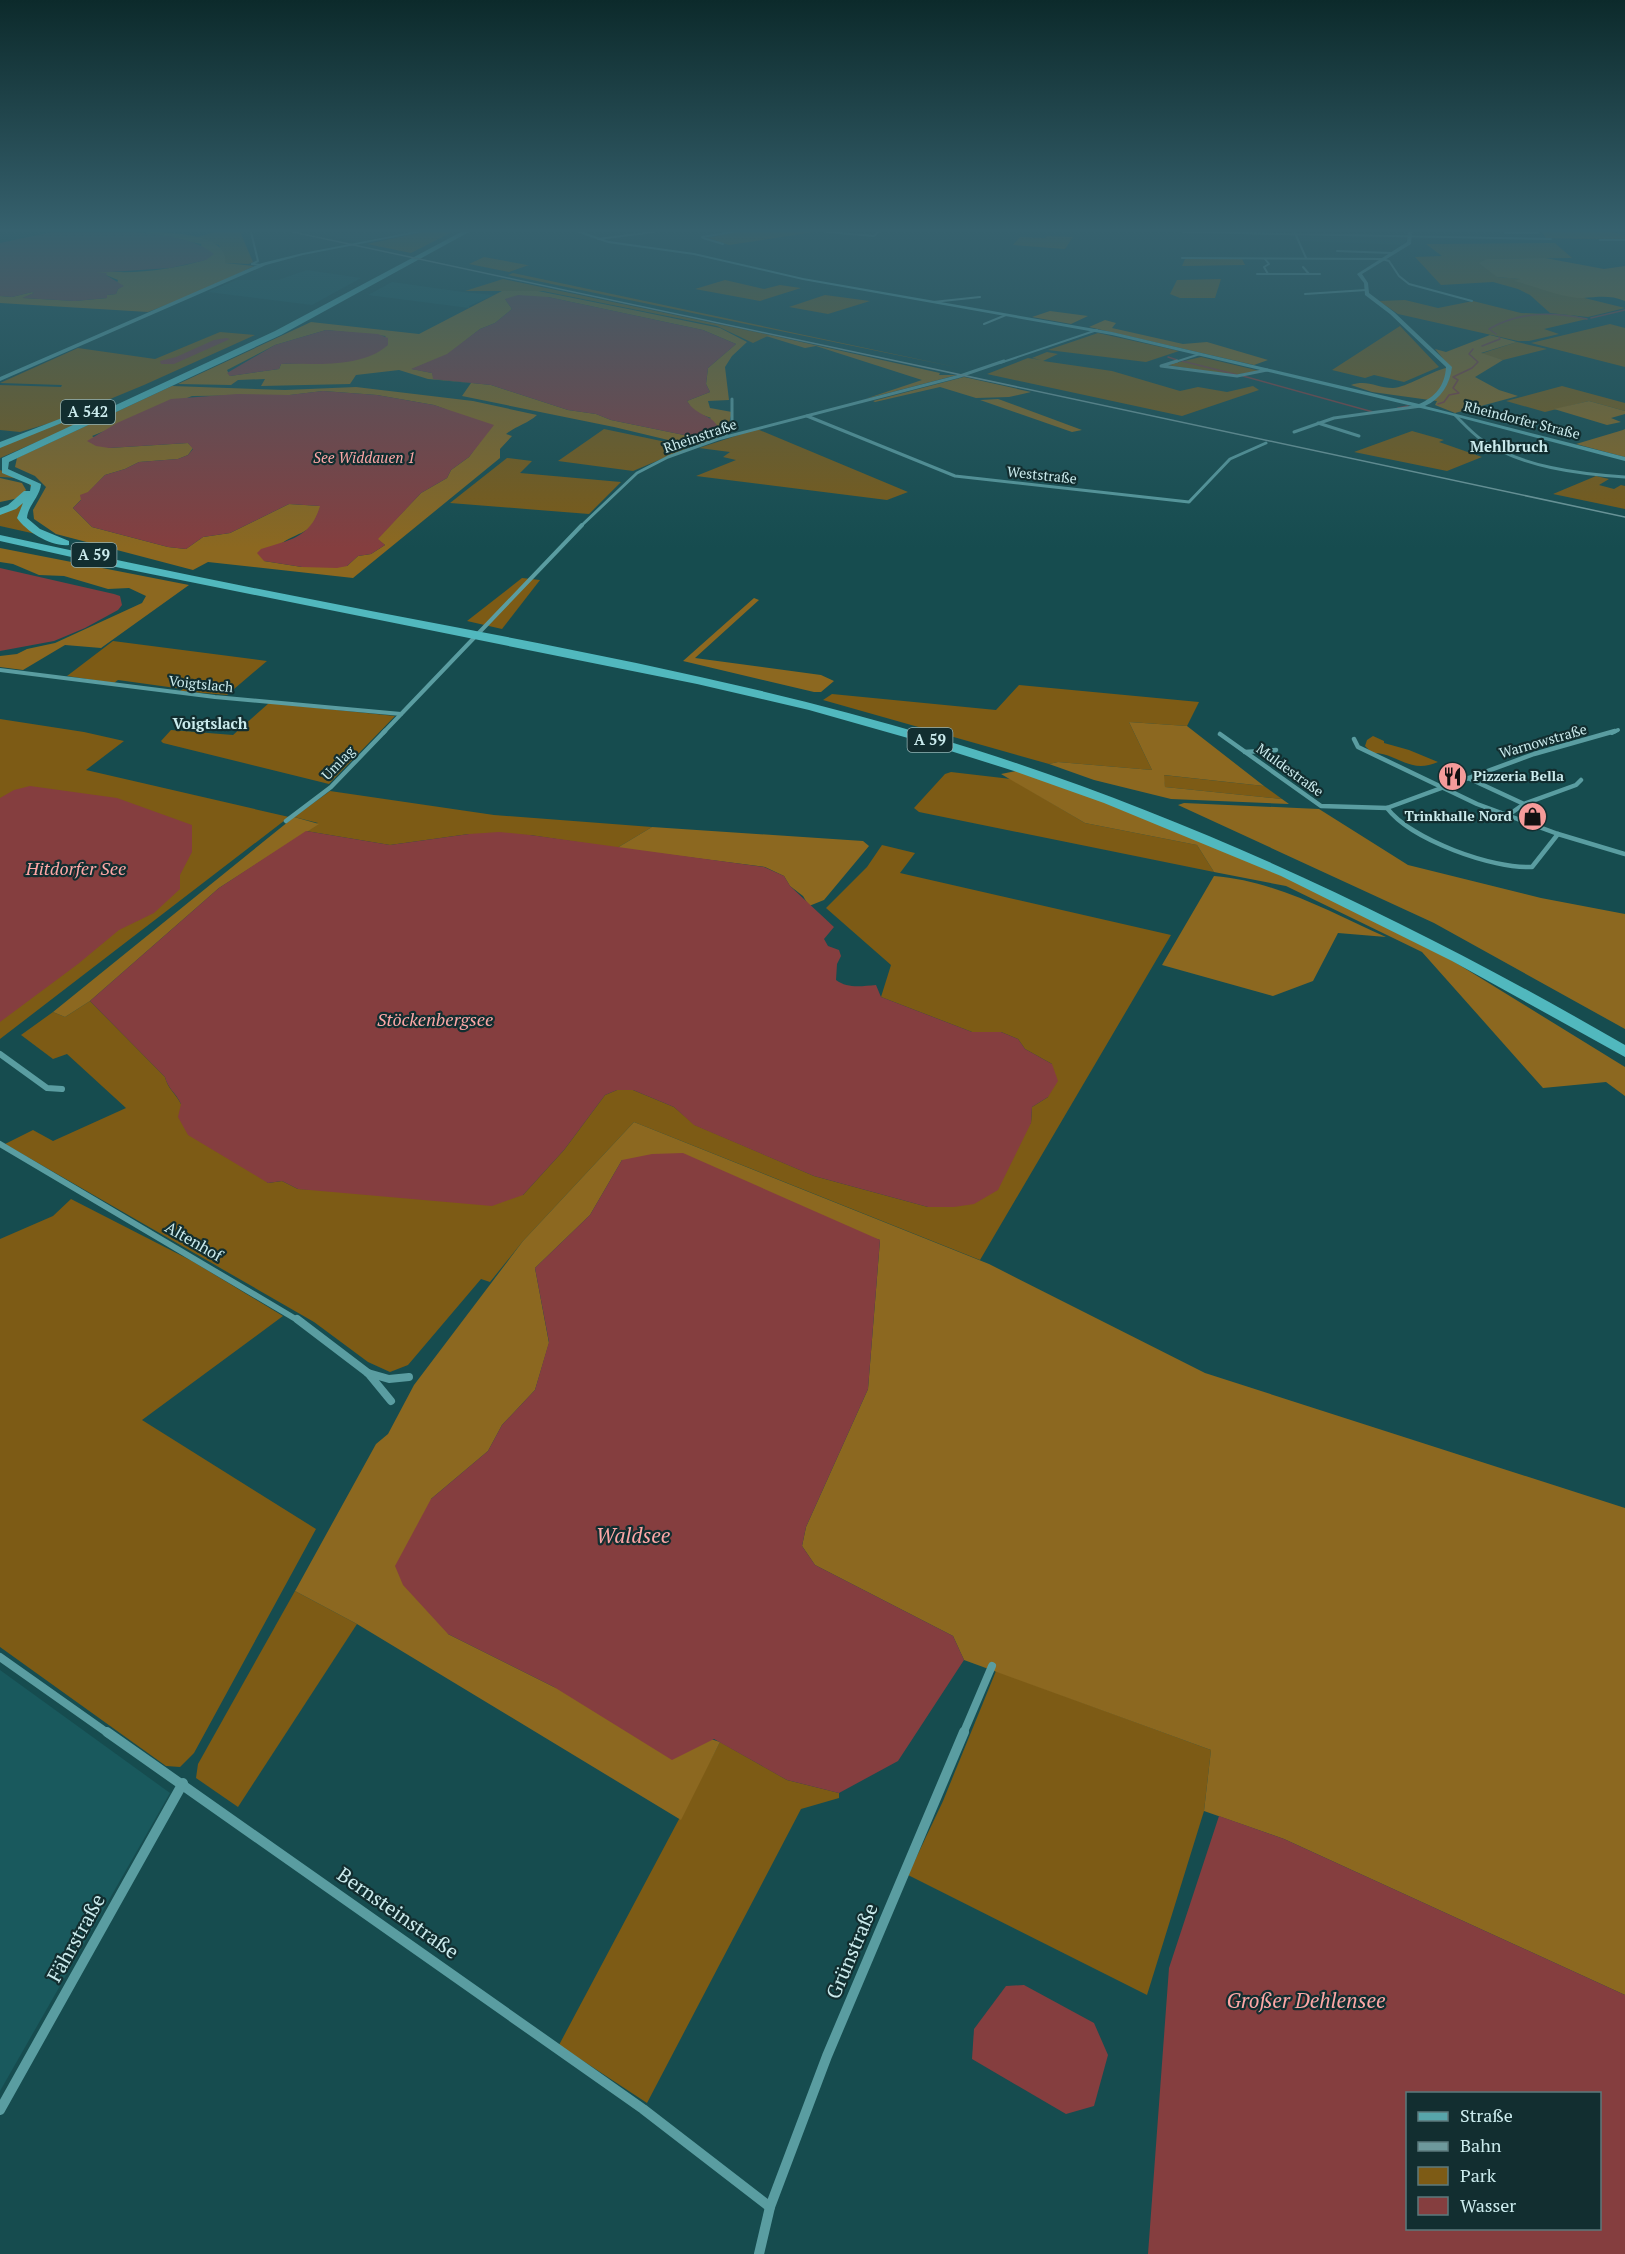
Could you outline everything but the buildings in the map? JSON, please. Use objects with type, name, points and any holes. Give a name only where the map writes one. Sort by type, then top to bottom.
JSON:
[{"type":"highway","name":"A 542","points":[[0,445],[132,394],[257,337]]},
{"type":"highway","name":"A 542","points":[[0,459],[36,445],[269,337]]},
{"type":"highway","points":[[0,439],[43,428]]},
{"type":"highway","points":[[36,445],[5,460],[2,467],[4,471],[36,484],[36,492],[24,506],[22,512],[22,518],[28,526],[65,543]]},
{"type":"highway","points":[[0,477],[20,481],[27,484],[29,489],[17,503],[0,512]]},
{"type":"highway","points":[[0,527],[186,577]]},
{"type":"highway","name":"A 59","points":[[0,533],[186,577],[677,670],[861,714],[1002,755],[1159,810],[1335,885],[1489,962],[1625,1040]]},
{"type":"highway","name":"A 59","points":[[0,538],[692,679],[876,724],[1032,772],[1175,824],[1316,886],[1474,965],[1625,1052]]},
{"type":"highway","points":[[0,543],[138,572],[186,577]]},
{"type":"main road","points":[[0,379],[95,337]]},
{"type":"main road","name":"Rheindorfer Straße","points":[[1128,337],[1421,405],[1625,459]]},
{"type":"main road","points":[[1418,337],[1449,367],[1449,373],[1438,396],[1430,403],[1421,405]]},
{"type":"street","name":"Rheinstraße","points":[[400,714],[607,499],[637,473],[668,457],[726,436],[960,376],[1076,337]]},
{"type":"street","points":[[1200,354],[1161,366],[1233,375],[1267,370]]},
{"type":"street","points":[[726,436],[731,430],[734,412],[732,399]]},
{"type":"street","points":[[1290,433],[1334,418],[1421,405]]},
{"type":"street","points":[[1455,415],[1471,432],[1490,445],[1564,469],[1625,477]]},
{"type":"street","name":"Weststraße","points":[[805,416],[955,476],[1189,502],[1230,459],[1266,443]]},
{"type":"street","points":[[1318,423],[1359,436]]},
{"type":"street","points":[[731,430],[743,431]]},
{"type":"street","name":"Voigtslach","points":[[0,670],[215,697],[400,714]]},
{"type":"street","name":"Umlag","points":[[286,821],[331,787],[400,714]]},
{"type":"street","name":"Warnowstraße","points":[[1440,788],[1526,756],[1607,735],[1618,730]]},
{"type":"street","name":"Muldestraße","points":[[1220,734],[1321,806],[1388,808],[1440,788]]},
{"type":"street","points":[[1354,739],[1358,747],[1440,788],[1507,816],[1625,854]]},
{"type":"street","points":[[1244,752],[1276,750]]},
{"type":"street","points":[[1468,778],[1524,804]]},
{"type":"street","points":[[1507,816],[1524,804],[1581,780]]},
{"type":"street","points":[[1388,808],[1393,817],[1433,839],[1470,855],[1519,869],[1532,867],[1558,834]]},
{"type":"street","points":[[0,1054],[46,1088],[62,1089]]},
{"type":"street","name":"Altenhof","points":[[0,1144],[293,1316],[368,1373],[391,1401]]},
{"type":"street","name":"Altenhof","points":[[368,1373],[389,1378],[409,1377]]},
{"type":"street","name":"Bernsteinstraße","points":[[0,1656],[643,2109],[770,2206]]},
{"type":"street","name":"Grünstraße","points":[[759,2254],[770,2206],[827,2056],[992,1666]]},
{"type":"street","name":"Fährstraße","points":[[0,2110],[183,1783]]},
{"type":"shaded area","points":[[278,337],[302,337],[275,345],[227,370],[230,376],[279,369],[281,364],[350,361],[384,337],[470,337],[447,355],[412,369],[432,373],[434,379],[491,385],[568,410],[596,414],[611,420],[684,435],[711,418],[694,412],[687,401],[710,392],[706,384],[708,368],[736,344],[720,337],[738,337],[747,342],[732,356],[725,367],[729,400],[708,401],[710,408],[732,412],[726,434],[699,445],[689,445],[462,396],[471,383],[428,379],[399,370],[356,375],[350,384],[261,386],[265,379],[238,380],[231,385],[178,384]]},
{"type":"shaded area","points":[[770,337],[780,337],[940,373],[939,375],[957,375],[865,399],[922,380],[816,346],[805,348]]},
{"type":"shaded area","points":[[1133,337],[1153,337],[1183,344],[1207,342],[1268,360],[1254,365]]},
{"type":"shaded area","points":[[1484,337],[1498,337],[1517,342],[1481,353],[1503,360],[1475,377],[1499,390],[1518,396],[1455,413],[1435,405],[1437,401],[1372,392],[1351,385],[1367,383],[1393,388],[1405,385],[1450,367],[1435,349],[1446,352]]},
{"type":"shaded area","points":[[964,377],[1031,392],[1009,397],[976,398],[940,387],[873,401]]},
{"type":"shaded area","points":[[172,386],[285,390],[356,387],[473,401],[537,415],[506,434],[512,436],[500,449],[500,458],[353,578],[208,562],[193,570],[56,534],[34,519],[33,510],[46,487],[35,476],[15,467],[17,458]],"holes":[[[323,391],[377,395],[445,409],[485,435],[469,457],[451,470],[447,478],[421,493],[377,539],[385,545],[371,554],[358,556],[347,566],[302,567],[264,561],[282,543],[308,529],[321,506],[289,504],[230,533],[203,537],[186,549],[168,547],[92,527],[73,508],[105,475],[139,462],[178,459],[188,455],[193,448],[188,443],[109,448],[92,436],[192,396],[290,395]]]},
{"type":"shaded area","points":[[998,399],[1082,430],[1072,432],[980,400]]},
{"type":"shaded area","points":[[1589,401],[1625,411],[1625,414],[1611,418],[1621,422],[1607,425],[1554,409]]},
{"type":"shaded area","points":[[1625,429],[1625,457],[1576,444],[1623,430]]},
{"type":"shaded area","points":[[0,478],[22,483],[26,490],[19,498],[0,502]]},
{"type":"shaded area","points":[[0,548],[189,585],[101,648],[65,645],[23,670],[0,667],[0,656],[17,654],[27,649],[55,643],[142,603],[146,596],[129,588],[108,589],[64,576],[39,575],[13,564],[0,562]]},
{"type":"shaded area","points":[[754,598],[759,600],[695,658],[821,675],[834,681],[821,692],[683,661]]},
{"type":"shaded area","points":[[1129,722],[1187,726],[1264,786],[1164,775],[1165,787],[1282,799],[1289,804],[1171,799],[1094,780],[1049,764],[1058,762],[1152,770]]},
{"type":"shaded area","points":[[1016,771],[1107,803],[1285,877],[1435,950],[1625,1067],[1625,1096],[1606,1082],[1543,1088],[1422,952],[1286,886],[1214,872],[1197,845],[1085,823],[1001,774]]},
{"type":"shaded area","points":[[1184,803],[1319,809],[1408,865],[1541,898],[1625,914],[1625,1029],[1434,923],[1178,805]]},
{"type":"shaded area","points":[[294,817],[319,824],[219,888],[90,1001],[65,1017],[53,1012]]},
{"type":"shaded area","points":[[652,827],[863,841],[869,846],[824,900],[809,906],[784,876],[765,867],[617,848]]},
{"type":"shaded area","points":[[1214,876],[1237,879],[1281,891],[1386,937],[1338,933],[1313,981],[1273,996],[1162,965]]},
{"type":"shaded area","points":[[634,1122],[989,1264],[1205,1373],[1625,1508],[1625,1995],[1284,1839],[1204,1811],[1211,1750],[964,1660],[953,1636],[815,1565],[802,1546],[806,1527],[868,1389],[880,1240],[622,1160],[590,1215],[535,1268],[549,1343],[535,1390],[502,1425],[488,1451],[431,1499],[448,1634],[554,1687],[720,1742],[681,1820],[357,1624],[295,1591],[376,1444],[388,1434],[414,1385],[523,1241]]},
{"type":"shaded area","points":[[0,1670],[170,1793],[0,2091]]},
{"type":"green space","points":[[208,337],[250,337],[57,421],[20,432],[0,430],[0,385],[61,387],[62,385],[0,383],[78,348],[155,359]]},
{"type":"green space","points":[[741,337],[765,337],[753,343]]},
{"type":"green space","points":[[810,337],[815,337],[960,368]]},
{"type":"green space","points":[[1086,337],[1117,337],[1179,351],[1146,362],[1048,350]]},
{"type":"green space","points":[[1383,337],[1411,337],[1439,367],[1404,382],[1374,375],[1365,378],[1332,370]]},
{"type":"green space","points":[[1501,337],[1545,337],[1529,341]]},
{"type":"green space","points":[[1555,337],[1625,337],[1625,367],[1531,343]]},
{"type":"green space","points":[[1517,342],[1547,349],[1503,360],[1480,354]]},
{"type":"green space","points":[[1047,352],[1058,354],[1043,361],[1112,371],[1180,391],[1198,387],[1227,392],[1253,386],[1259,390],[1182,416],[987,374],[1028,358],[1041,360],[1032,358]]},
{"type":"green space","points":[[1201,357],[1260,371],[1232,375],[1167,365]]},
{"type":"green space","points":[[1562,386],[1625,403],[1625,411],[1589,401],[1545,412],[1506,401]]},
{"type":"green space","points":[[68,420],[83,422],[0,458],[0,446]]},
{"type":"green space","points":[[604,429],[690,447],[633,471],[558,461]]},
{"type":"green space","points":[[757,429],[908,492],[887,500],[696,476],[736,460],[723,457],[730,452],[699,448]]},
{"type":"green space","points":[[1412,431],[1444,440],[1439,442],[1482,457],[1447,471],[1354,452]]},
{"type":"green space","points":[[507,458],[532,461],[520,473],[621,482],[589,514],[450,503]]},
{"type":"green space","points":[[0,470],[27,480],[34,486],[19,515],[25,526],[36,534],[0,526],[0,514],[18,505],[32,489],[23,480],[0,477]]},
{"type":"green space","points":[[1596,476],[1609,479],[1599,485],[1614,489],[1621,485],[1625,486],[1625,509],[1553,494]]},
{"type":"green space","points":[[522,578],[540,580],[502,629],[467,621]]},
{"type":"green space","points":[[113,641],[267,661],[227,695],[180,691],[183,689],[118,680],[114,683],[67,676]]},
{"type":"green space","points":[[1019,685],[1199,702],[1187,726],[1129,722],[1152,770],[1058,762],[1049,764],[823,700],[832,694],[996,710]]},
{"type":"green space","points":[[269,703],[395,716],[329,784],[161,741],[171,730],[233,735]]},
{"type":"green space","name":"Hitdorfer See","points":[[0,719],[84,732],[124,741],[86,770],[289,817],[0,1039]]},
{"type":"green space","points":[[1373,736],[1384,743],[1438,762],[1419,766],[1411,765],[1389,756],[1372,753],[1365,746],[1367,740]]},
{"type":"green space","points":[[951,772],[1011,779],[1085,823],[1197,845],[1214,872],[919,812],[914,808],[945,774]]},
{"type":"green space","points":[[1163,775],[1264,786],[1282,799],[1165,787]]},
{"type":"green space","points":[[330,791],[494,815],[652,827],[617,848],[530,835],[469,834],[390,845],[306,831],[318,823],[294,817]]},
{"type":"green space","points":[[882,845],[915,853],[900,873],[1171,935],[980,1260],[634,1122],[523,1241],[490,1282],[481,1279],[408,1365],[390,1372],[368,1362],[314,1322],[5,1144],[33,1130],[53,1141],[126,1108],[67,1054],[53,1059],[21,1035],[53,1012],[65,1017],[90,1001],[165,1077],[181,1104],[268,1183],[282,1181],[298,1189],[523,1195],[564,1150],[605,1095],[617,1090],[633,1090],[674,1107],[695,1125],[814,1176],[928,1207],[1031,1123],[1032,1107],[1048,1097],[1052,1064],[1025,1049],[1018,1039],[1001,1032],[972,1032],[881,997],[891,965],[826,908],[867,867]]},
{"type":"green space","points":[[71,1199],[192,1261],[283,1316],[142,1420],[316,1529],[194,1753],[180,1767],[166,1766],[0,1647],[0,1239],[53,1216]]},
{"type":"green space","points":[[295,1591],[357,1624],[238,1807],[196,1778],[198,1764]]},
{"type":"green space","points":[[996,1671],[1211,1750],[1204,1811],[1147,1995],[908,1875],[943,1801]]},
{"type":"green space","points":[[720,1742],[787,1780],[839,1793],[839,1798],[801,1809],[647,2103],[559,2045]]},
{"type":"water","points":[[302,337],[388,338],[388,345],[365,358],[337,363],[281,364],[279,369],[230,376],[227,373],[275,345]]},
{"type":"water","points":[[469,337],[720,337],[736,344],[708,368],[706,384],[710,392],[687,401],[695,410],[713,421],[719,429],[701,434],[684,435],[611,420],[596,414],[568,410],[491,385],[433,379],[432,373],[411,369],[447,354]]},
{"type":"water","points":[[230,339],[174,364],[161,364],[160,361],[176,357],[214,340]]},
{"type":"water","name":"See Widdauen 1","points":[[323,391],[377,395],[434,405],[494,425],[469,457],[451,470],[447,478],[421,493],[378,539],[385,545],[371,554],[358,556],[347,566],[337,568],[302,567],[264,561],[257,553],[261,549],[290,540],[305,531],[316,517],[320,506],[289,504],[230,533],[203,537],[186,549],[168,547],[92,527],[73,508],[81,500],[80,495],[88,492],[105,475],[139,462],[178,459],[188,455],[193,449],[188,443],[109,448],[96,446],[87,441],[117,423],[171,399],[237,394],[289,395]]},
{"type":"water","points":[[0,568],[114,594],[120,596],[122,605],[118,610],[85,628],[54,641],[0,651]]},
{"type":"water","name":"Hitdorfer See","points":[[30,786],[117,798],[192,825],[192,852],[180,875],[180,889],[154,913],[119,930],[78,964],[0,1022],[0,798],[14,790]]},
{"type":"water","name":"Stöckenbergsee","points":[[306,831],[390,845],[499,832],[764,867],[784,876],[790,886],[834,927],[824,939],[828,946],[839,950],[841,956],[837,964],[836,980],[850,986],[876,985],[881,997],[972,1032],[1001,1032],[1018,1039],[1025,1049],[1052,1064],[1058,1081],[1048,1097],[1032,1107],[1031,1123],[998,1190],[974,1204],[954,1207],[928,1207],[814,1176],[694,1125],[674,1107],[633,1090],[617,1090],[605,1095],[564,1150],[523,1195],[492,1206],[298,1189],[282,1181],[268,1183],[188,1135],[178,1117],[181,1104],[165,1077],[90,1001],[219,888]]},
{"type":"water","name":"Waldsee","points":[[683,1153],[880,1240],[868,1389],[806,1527],[802,1546],[815,1565],[953,1636],[964,1660],[898,1761],[839,1793],[787,1780],[714,1739],[672,1760],[554,1687],[448,1634],[403,1585],[395,1566],[431,1499],[488,1451],[502,1425],[535,1390],[549,1342],[535,1268],[590,1215],[622,1160],[652,1154]]},
{"type":"water","name":"Großer Dehlensee","points":[[1219,1816],[1284,1839],[1625,1995],[1625,2254],[1148,2254],[1169,1968]]},
{"type":"water","points":[[1024,1985],[1094,2023],[1108,2055],[1094,2106],[1066,2114],[972,2059],[974,2029],[1006,1986]]},
{"type":"waterway","points":[[1482,346],[1500,339],[1499,337]]},
{"type":"waterway","points":[[1438,404],[1444,402],[1449,395],[1459,393],[1453,388],[1458,380],[1453,377],[1472,368],[1478,362],[1469,354],[1473,349]]},
{"type":"waterway","points":[[1168,357],[1177,360]]},
{"type":"waterway","points":[[1182,361],[1238,375]]},
{"type":"waterway","points":[[1243,376],[1373,412]]},
{"type":"waterway","points":[[1398,408],[1408,406]]},
{"type":"railway","points":[[785,337],[1625,517]]},
{"type":"place","name":"Pizzeria Bella","points":[[1452,776]]},
{"type":"place","name":"Trinkhalle Nord","points":[[1533,816]]},
{"type":"district","name":"Mehlbruch","points":[[1509,447]]},
{"type":"district","name":"Voigtslach","points":[[210,724]]}]
